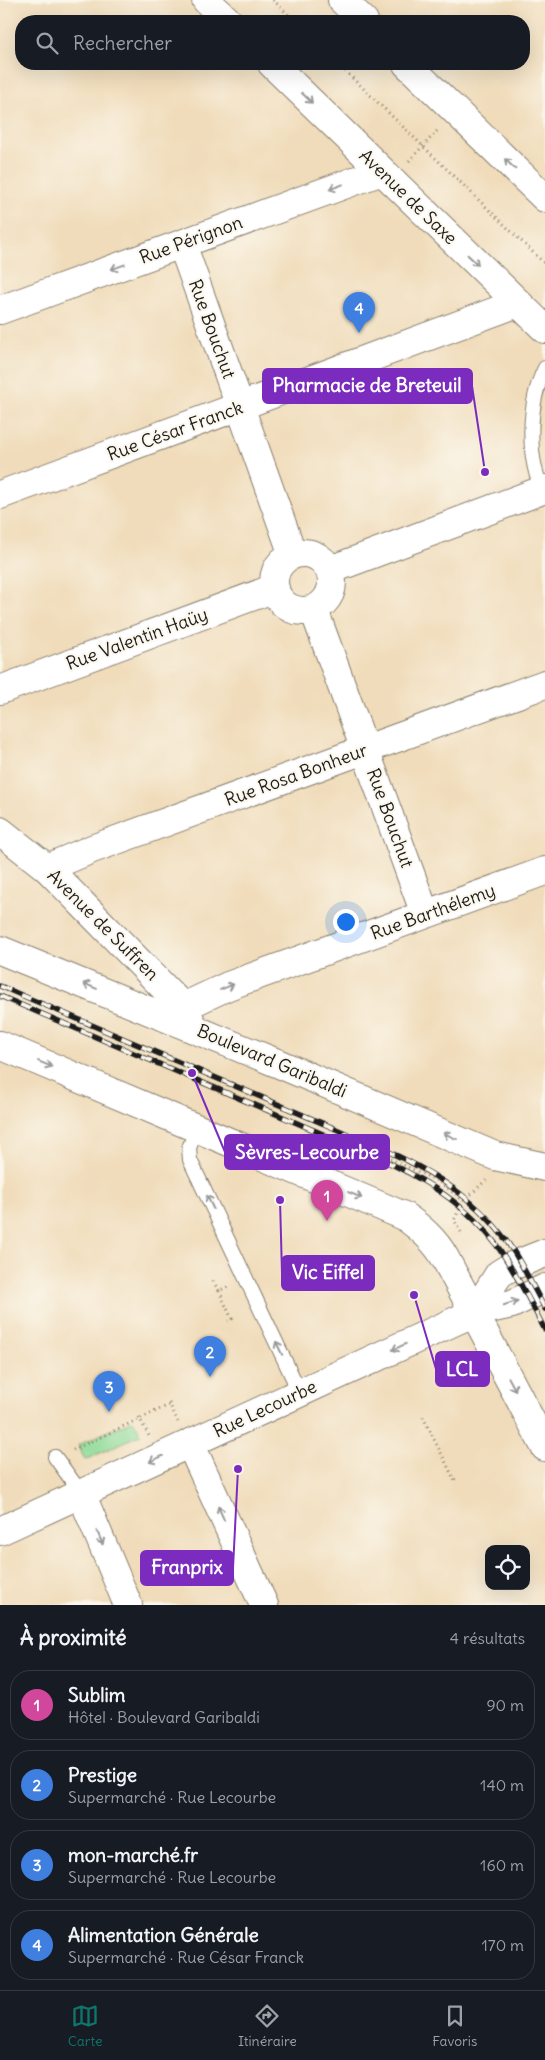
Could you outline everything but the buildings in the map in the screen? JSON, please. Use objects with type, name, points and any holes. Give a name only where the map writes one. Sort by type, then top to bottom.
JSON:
[{"type":"street","points":[[206,0],[222,15]]},
{"type":"street","points":[[342,0],[358,15]]},
{"type":"street","name":"Avenue de Saxe","points":[[279,70],[394,167],[518,303],[545,329]]},
{"type":"street","points":[[413,70],[545,198]]},
{"type":"street","name":"Rue Pérignon","points":[[0,310],[394,167]]},
{"type":"street","name":"Rue Bouchut","points":[[182,244],[293,555]]},
{"type":"street","name":"Rue César Franck","points":[[0,495],[518,303]]},
{"type":"street","points":[[330,570],[544,491]]},
{"type":"street","points":[[306,554],[316,556],[330,570],[333,583],[331,592],[322,604],[314,610],[302,612],[292,609],[278,597],[275,588],[275,576],[284,560],[293,555],[306,554]]},
{"type":"street","name":"Rue Valentin Haüy","points":[[0,690],[275,588]]},
{"type":"street","name":"Rue Bouchut","points":[[314,610],[425,914]]},
{"type":"street","name":"Rue Rosa Bonheur","points":[[47,868],[92,849],[545,684]]},
{"type":"street","name":"Avenue de Suffren","points":[[0,831],[47,868],[189,1018]]},
{"type":"street","name":"Rue Barthélemy","points":[[189,1018],[228,986],[545,871]]},
{"type":"street","name":"Boulevard Garibaldi","points":[[0,950],[189,1018],[495,1156],[545,1167]]},
{"type":"street","points":[[0,1044],[404,1216],[420,1227],[442,1252],[545,1447]]},
{"type":"street","points":[[475,1312],[499,1274],[512,1266],[545,1253]]},
{"type":"street","name":"Rue Lecourbe","points":[[0,1530],[475,1312],[512,1304],[545,1288]]},
{"type":"street","points":[[190,1443],[264,1605]]},
{"type":"street","points":[[81,1493],[128,1605]]},
{"type":"lane","points":[[544,491],[532,455],[532,409],[545,368]]},
{"type":"lane","points":[[197,1128],[189,1148],[190,1160],[300,1392]]},
{"type":"lane","points":[[55,1456],[81,1493]]},
{"type":"path","points":[[273,0],[289,15]]},
{"type":"path","points":[[344,70],[545,264]]},
{"type":"path","points":[[394,167],[423,146],[443,125]]},
{"type":"path","points":[[390,1159],[438,1181],[464,1201]]},
{"type":"path","points":[[464,1239],[454,1220],[464,1201],[492,1175]]},
{"type":"path","points":[[219,1290],[232,1319],[228,1321]]},
{"type":"path","points":[[73,1450],[169,1404],[176,1417]]},
{"type":"path","points":[[423,1417],[456,1482]]},
{"type":"path","points":[[140,1418],[150,1438]]},
{"type":"green space","points":[[133,1420],[141,1434],[85,1460],[78,1445]]},
{"type":"railway","points":[[0,986],[376,1146],[435,1176],[470,1201],[501,1233],[514,1252],[545,1309]]},
{"type":"railway","points":[[0,996],[372,1155],[426,1183],[474,1219],[500,1250],[524,1289],[545,1330]]},
{"type":"place","name":"Alimentation Générale","points":[[359,333]]},
{"type":"place","name":"Pharmacie de Breteuil","points":[[485,472]]},
{"type":"place","name":"Sèvres-Lecourbe","points":[[192,1073]]},
{"type":"place","name":"Vic Eiffel","points":[[280,1200]]},
{"type":"place","name":"Sublim","points":[[327,1221]]},
{"type":"place","name":"LCL","points":[[414,1295]]},
{"type":"place","name":"Prestige","points":[[210,1377]]},
{"type":"place","name":"mon-marché.fr","points":[[109,1412]]},
{"type":"place","name":"Franprix","points":[[238,1469]]}]
